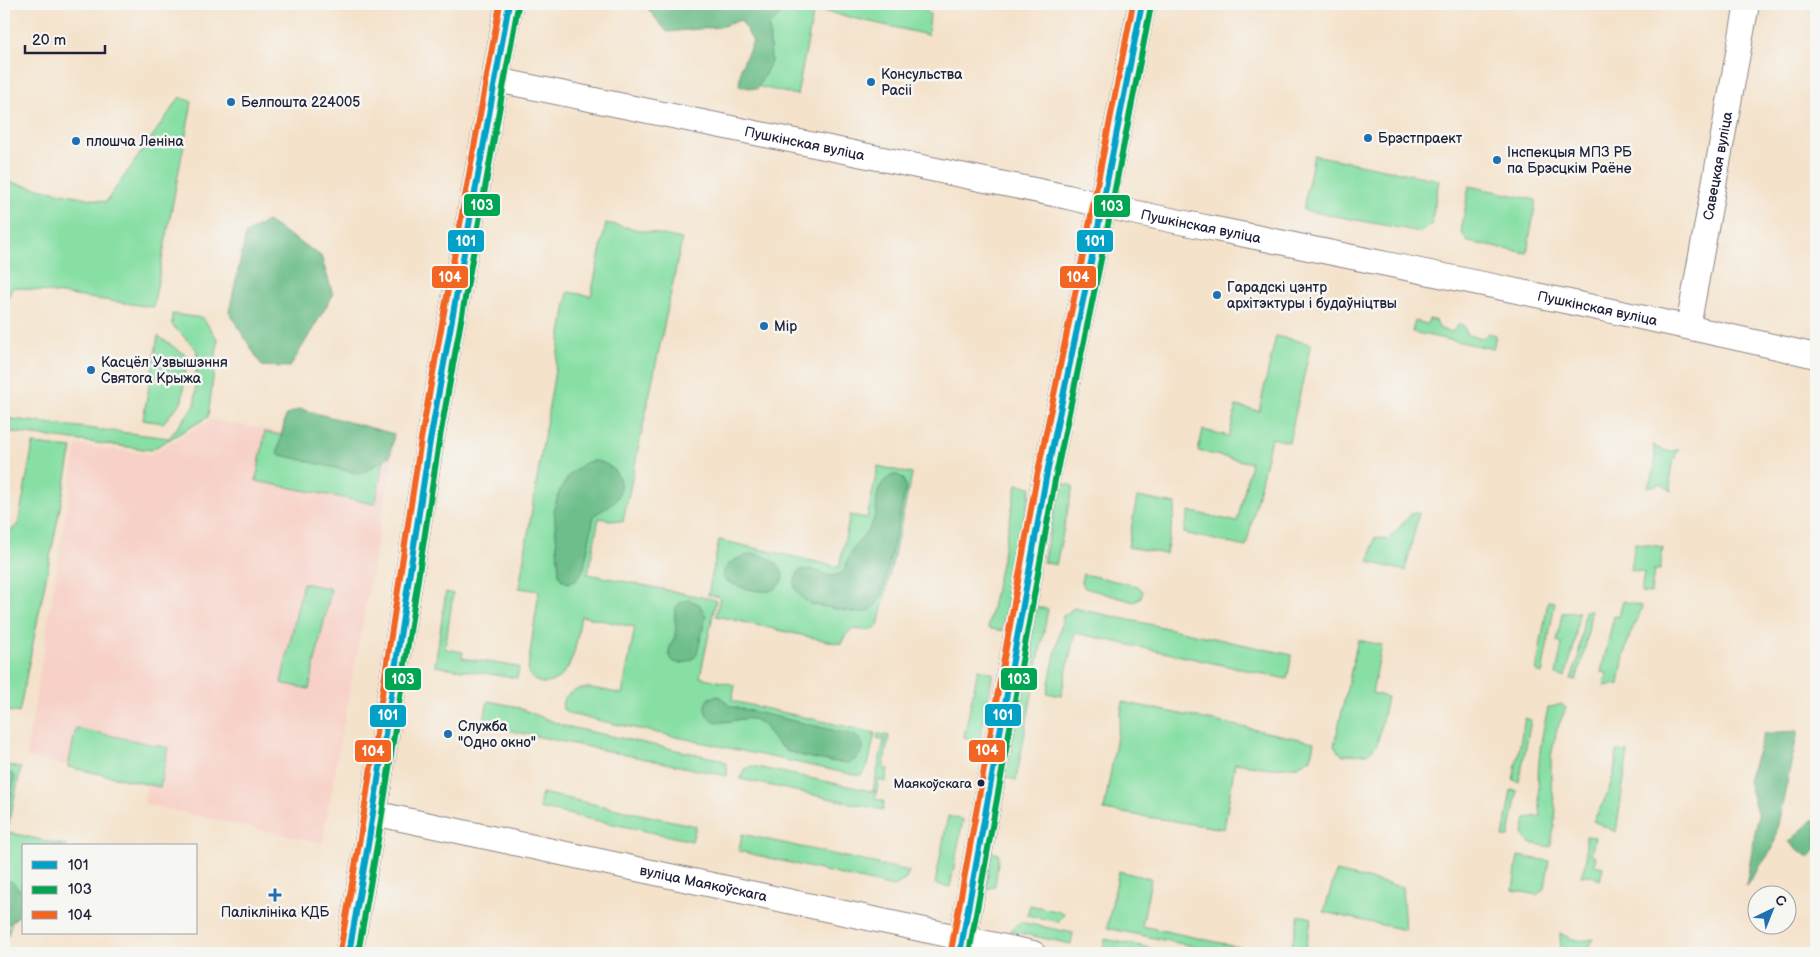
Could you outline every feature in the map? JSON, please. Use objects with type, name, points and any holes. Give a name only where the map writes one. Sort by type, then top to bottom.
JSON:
[{"type":"main road","points":[[349,953],[430,442],[497,80],[509,4]]},
{"type":"main road","points":[[962,946],[1046,478],[1142,4]]},
{"type":"street","name":"Савецкая вуліца","points":[[1688,327],[1747,4]]},
{"type":"street","name":"Пушкінская вуліца","points":[[497,80],[1068,197],[1102,206],[1688,327],[1816,356]]},
{"type":"street","name":"вуліца Маякоўскага","points":[[372,813],[962,946],[1033,953]]},
{"type":"shaded area","points":[[210,420],[394,450],[322,843],[144,804],[147,784],[26,757],[77,445],[151,454]]},
{"type":"green space","points":[[644,4],[780,4],[781,14],[769,25],[771,62],[757,89],[739,86],[741,67],[753,42],[741,20],[720,27],[667,32]]},
{"type":"green space","points":[[798,4],[918,4],[930,14],[928,35],[814,9],[797,95],[747,84],[774,8],[795,12]]},
{"type":"green space","points":[[180,97],[192,102],[153,307],[13,287],[4,305],[4,181],[106,202]]},
{"type":"green space","points":[[1314,155],[1439,180],[1431,225],[1421,232],[1303,210]]},
{"type":"green space","points":[[1469,186],[1536,200],[1527,253],[1468,242],[1461,232]]},
{"type":"green space","points":[[267,221],[321,256],[333,295],[290,367],[262,366],[229,312],[246,234]]},
{"type":"green space","points":[[606,223],[682,239],[623,522],[599,518],[588,574],[716,600],[700,677],[735,685],[732,701],[875,733],[868,766],[861,775],[569,714],[563,709],[564,700],[570,693],[580,689],[590,688],[622,694],[635,627],[581,616],[574,654],[566,671],[551,682],[542,683],[532,679],[528,671],[539,591],[519,588],[568,292],[591,296]]},
{"type":"green space","points":[[172,314],[203,318],[218,340],[208,417],[151,450],[4,431],[4,418],[169,438],[195,405],[197,350],[172,325]]},
{"type":"green space","points":[[1429,319],[1435,320],[1440,329],[1452,332],[1458,325],[1464,326],[1467,335],[1483,338],[1489,333],[1496,335],[1493,349],[1412,332],[1415,321],[1427,324]]},
{"type":"green space","points":[[158,336],[187,356],[182,401],[163,423],[143,420]]},
{"type":"green space","points":[[1276,336],[1311,344],[1289,442],[1271,438],[1246,547],[1184,533],[1189,511],[1237,522],[1251,463],[1198,451],[1203,430],[1229,436],[1236,406],[1259,411]]},
{"type":"green space","points":[[300,409],[394,434],[390,456],[361,474],[277,454],[286,415]]},
{"type":"green space","points":[[265,432],[385,455],[375,504],[256,481]]},
{"type":"green space","points":[[33,444],[72,448],[19,713],[4,710],[4,544],[5,536],[18,524]]},
{"type":"green space","points":[[1653,445],[1666,451],[1679,449],[1671,470],[1672,491],[1661,484],[1647,487],[1654,467]]},
{"type":"green space","points":[[591,461],[605,464],[616,473],[620,485],[619,493],[614,503],[594,516],[584,568],[576,581],[568,583],[561,579],[559,574],[554,508],[560,490],[571,473],[584,463]]},
{"type":"green space","points":[[878,466],[912,474],[878,626],[867,630],[849,631],[841,644],[716,616],[720,597],[708,595],[719,540],[839,567],[850,515],[867,518]]},
{"type":"green space","points":[[893,475],[903,478],[906,488],[880,598],[872,609],[862,612],[849,612],[810,604],[796,590],[794,584],[798,572],[810,569],[832,576],[842,572],[852,551],[874,519],[879,489]]},
{"type":"green space","points":[[1061,483],[1073,486],[1056,565],[1043,562]]},
{"type":"green space","points":[[1017,484],[1031,487],[1002,631],[988,628]]},
{"type":"green space","points":[[1137,497],[1176,504],[1166,554],[1128,547]]},
{"type":"green space","points":[[1413,512],[1419,513],[1405,571],[1369,562],[1375,537],[1388,540]]},
{"type":"green space","points":[[1635,543],[1663,547],[1660,570],[1654,570],[1651,593],[1641,592],[1644,572],[1631,570]]},
{"type":"green space","points":[[752,554],[768,558],[780,568],[783,578],[776,588],[769,591],[752,590],[724,579],[725,569],[728,565],[737,559]]},
{"type":"green space","points":[[1083,574],[1138,586],[1143,592],[1141,597],[1134,602],[1085,588],[1081,582]]},
{"type":"green space","points":[[303,583],[331,589],[309,689],[281,683]]},
{"type":"green space","points":[[446,592],[453,594],[445,649],[463,652],[462,658],[519,667],[517,678],[435,666]]},
{"type":"green space","points":[[689,600],[699,604],[706,615],[697,654],[687,662],[678,663],[671,659],[669,654],[676,630],[675,614],[678,605]]},
{"type":"green space","points":[[1548,601],[1555,602],[1542,674],[1536,672]]},
{"type":"green space","points":[[1623,601],[1642,606],[1628,641],[1619,684],[1604,686],[1607,673],[1601,672],[1614,616],[1619,617]]},
{"type":"green space","points":[[1035,607],[1048,609],[1016,780],[1003,777]]},
{"type":"green space","points":[[1074,608],[1292,655],[1287,679],[1075,633],[1061,696],[1047,693],[1063,616]]},
{"type":"green space","points":[[1585,611],[1591,611],[1585,646],[1576,680],[1571,679],[1578,659]]},
{"type":"green space","points":[[1579,612],[1574,646],[1565,677],[1556,675],[1562,644],[1557,642],[1562,613]]},
{"type":"green space","points":[[1358,640],[1382,645],[1372,693],[1387,697],[1377,745],[1367,754],[1342,755],[1334,746]]},
{"type":"green space","points":[[978,669],[993,673],[980,740],[964,737]]},
{"type":"green space","points":[[721,697],[730,706],[854,735],[862,743],[861,754],[849,763],[822,760],[793,753],[779,745],[763,725],[756,720],[743,719],[722,722],[710,719],[706,713],[706,703],[709,698]]},
{"type":"green space","points":[[488,701],[514,706],[564,726],[719,759],[727,766],[727,776],[483,725]]},
{"type":"green space","points":[[1123,702],[1314,742],[1311,758],[1298,766],[1270,768],[1235,763],[1224,829],[1104,810]]},
{"type":"green space","points":[[1562,704],[1566,708],[1557,729],[1551,756],[1551,782],[1556,811],[1551,847],[1529,843],[1523,836],[1526,818],[1541,816],[1538,774],[1542,736],[1548,708]]},
{"type":"green space","points":[[1525,718],[1531,720],[1519,782],[1513,780]]},
{"type":"green space","points":[[76,728],[168,748],[160,787],[68,767]]},
{"type":"green space","points":[[1798,731],[1773,848],[1746,886],[1758,816],[1748,781],[1764,733]]},
{"type":"green space","points":[[878,734],[889,736],[883,768],[888,769],[885,782],[879,780],[875,799],[884,801],[883,810],[740,779],[744,769],[752,766],[876,792],[873,790],[884,740],[877,738]]},
{"type":"green space","points":[[1617,751],[1628,752],[1616,832],[1593,821],[1610,788]]},
{"type":"green space","points":[[4,764],[21,768],[7,832],[58,844],[22,844],[22,887],[6,942],[4,941]]},
{"type":"green space","points":[[4,769],[15,776],[4,836]]},
{"type":"green space","points":[[1511,790],[1517,791],[1509,837],[1503,837]]},
{"type":"green space","points":[[542,793],[696,826],[692,841],[539,808]]},
{"type":"green space","points":[[948,816],[963,820],[950,887],[935,884]]},
{"type":"green space","points":[[1813,819],[1816,822],[1816,849],[1809,858],[1789,842]]},
{"type":"green space","points":[[742,834],[909,871],[906,879],[893,887],[739,851]]},
{"type":"green space","points":[[1586,836],[1595,837],[1591,855],[1596,857],[1594,865],[1603,867],[1600,880],[1590,875],[1581,876],[1586,861]]},
{"type":"green space","points":[[991,852],[999,854],[995,886],[986,890]]},
{"type":"green space","points":[[1518,856],[1549,861],[1545,888],[1537,895],[1513,890]]},
{"type":"green space","points":[[1119,871],[1151,879],[1142,926],[1267,953],[1225,953],[1107,928]]},
{"type":"green space","points":[[1336,872],[1402,887],[1405,930],[1324,912]]},
{"type":"green space","points":[[4,881],[11,881],[22,893],[20,915],[4,927]]},
{"type":"green space","points":[[1030,905],[1064,913],[1058,922],[1027,915]]},
{"type":"green space","points":[[1299,915],[1312,918],[1304,953],[1290,953]]},
{"type":"green space","points":[[1020,922],[1073,933],[1071,944],[1010,931]]},
{"type":"green space","points":[[1560,933],[1576,940],[1593,939],[1587,953],[1561,953]]},
{"type":"green space","points":[[1105,939],[1176,953],[1116,953],[1103,951]]},
{"type":"transit line","name":"104","points":[[340,951],[360,838],[421,439],[500,4]]},
{"type":"transit line","name":"101","points":[[349,953],[369,839],[430,441],[509,4]]},
{"type":"transit line","name":"104","points":[[951,951],[1037,476],[1133,4]]},
{"type":"transit line","name":"101","points":[[960,953],[1046,478],[1142,4]]},
{"type":"transit line","name":"103","points":[[358,953],[378,840],[439,442],[518,6]]},
{"type":"transit line","name":"103","points":[[969,953],[1055,480],[1151,6]]},
{"type":"place","name":"Консульства Расіі","points":[[871,82]]},
{"type":"place","name":"Белпошта 224005","points":[[231,102]]},
{"type":"place","name":"Брэстпраект","points":[[1368,138]]},
{"type":"place","name":"плошча Леніна","points":[[76,141]]},
{"type":"place","name":"Інспекцыя МПЗ РБ па Брэсцкім Раёне","points":[[1497,160]]},
{"type":"place","name":"Гарадскі цэнтр архітэктуры і будаўніцтвы","points":[[1217,295]]},
{"type":"place","name":"Мір","points":[[764,326]]},
{"type":"place","name":"Касцёл Узвышэння Святога Крыжа","points":[[91,370]]},
{"type":"place","name":"Служба \"Одно окно\"","points":[[448,734]]},
{"type":"place","name":"Маякоўскага","points":[[981,783]]},
{"type":"place","name":"Паліклініка КДБ","points":[[275,895]]}]
